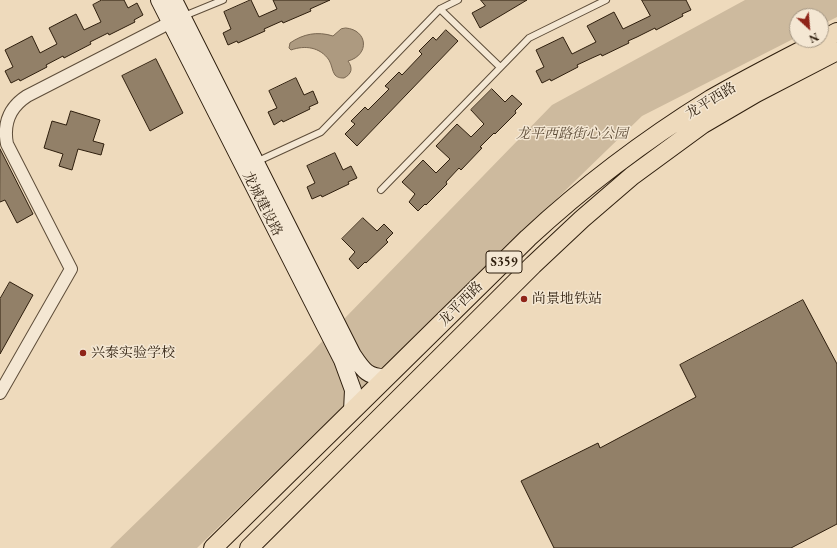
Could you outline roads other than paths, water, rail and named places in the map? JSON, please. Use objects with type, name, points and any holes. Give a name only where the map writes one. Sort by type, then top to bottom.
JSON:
[{"type":"main road","name":"龙平西路","points":[[213,548],[528,238],[566,204],[622,159],[711,100],[748,78],[837,32]]},
{"type":"main road","name":"龙平西路","points":[[249,548],[582,218],[632,176],[703,124],[756,93],[837,51]]},
{"type":"street","name":"龙城建设路","points":[[159,0],[176,20],[250,165],[353,355],[369,374],[377,378],[387,377]]},
{"type":"street","name":"龙城建设路","points":[[174,0],[176,20]]},
{"type":"street","points":[[0,393],[71,268],[7,144],[5,130],[8,116],[16,104],[28,96],[176,20]]},
{"type":"street","name":"龙城建设路","points":[[250,165],[348,374],[353,390],[352,411]]},
{"type":"lane","points":[[176,20],[223,0]]},
{"type":"lane","points":[[250,165],[321,132],[440,9],[458,0]]},
{"type":"lane","points":[[381,190],[529,38],[606,0]]},
{"type":"lane","points":[[440,9],[500,67]]},
{"type":"place","name":"尚景地铁站","points":[[524,299]]},
{"type":"place","name":"兴泰实验学校","points":[[83,353]]},
{"type":"park label","name":"龙平西路街心公园","points":[[572,134]]}]
